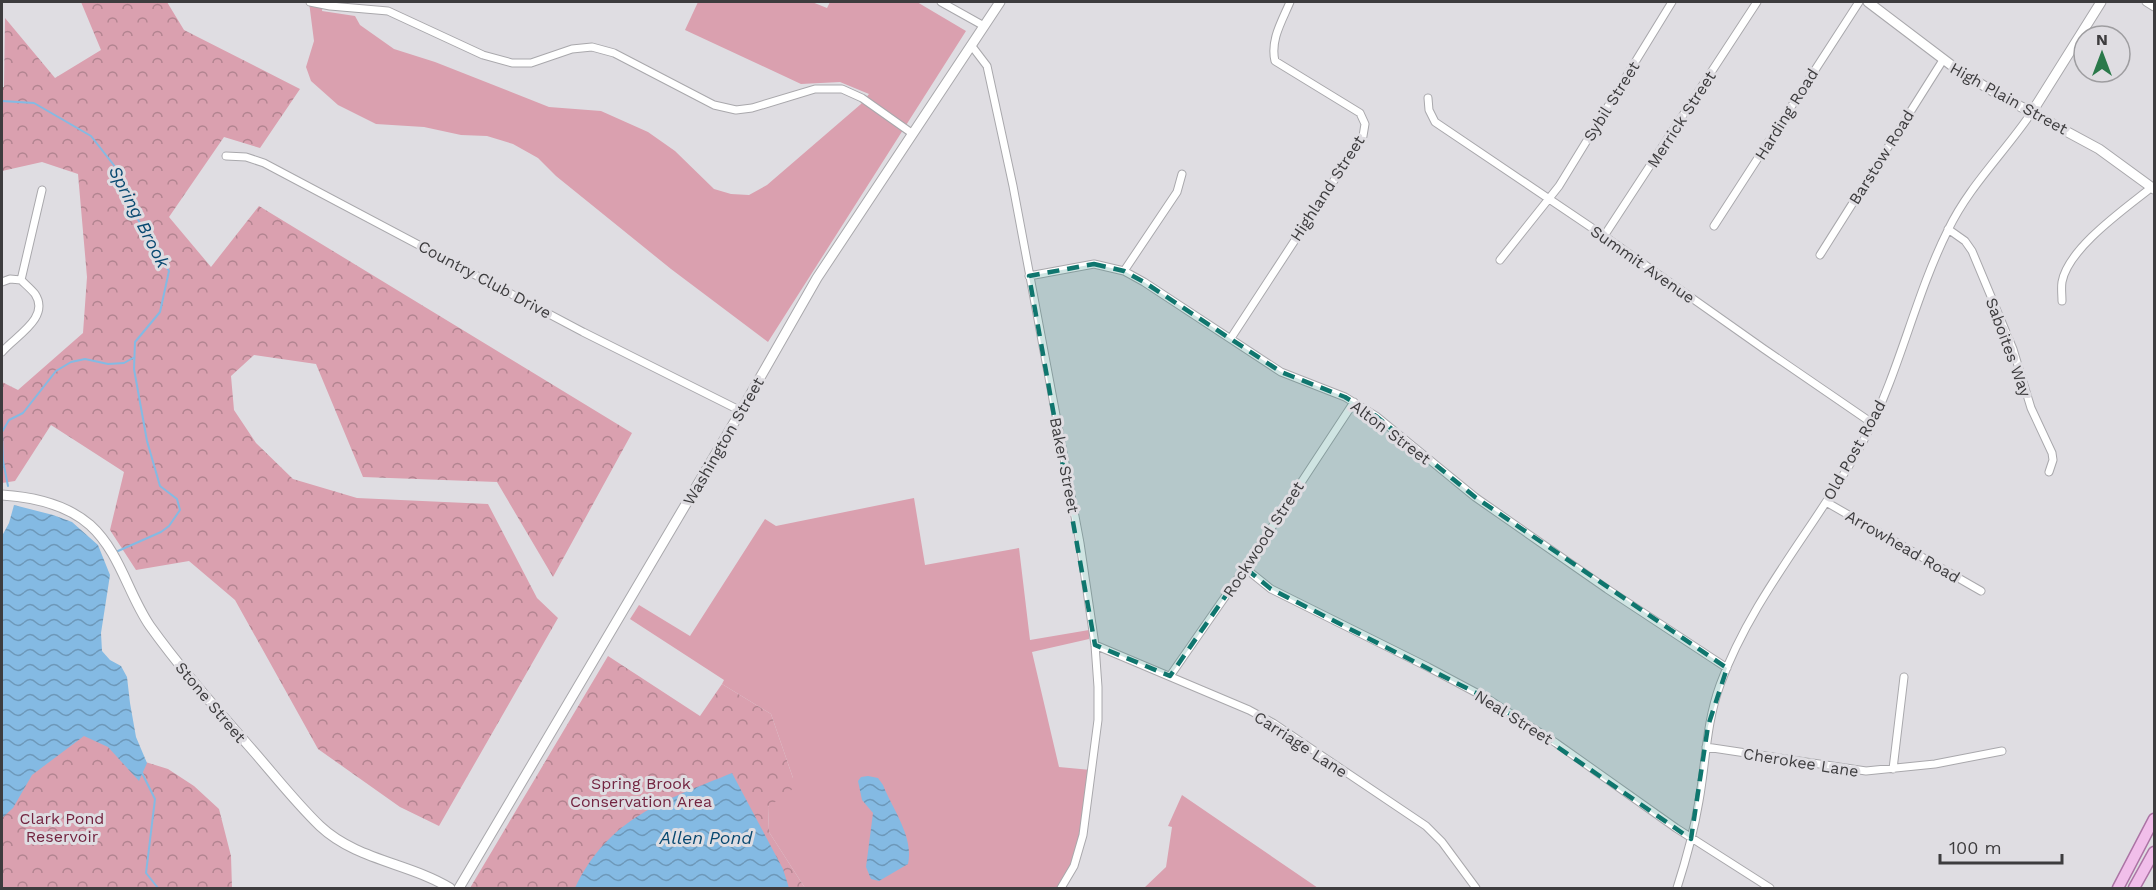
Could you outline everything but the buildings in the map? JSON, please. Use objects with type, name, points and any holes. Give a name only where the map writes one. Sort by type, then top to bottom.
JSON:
[{"type":"main road","name":"Washington Street","points":[[459,888],[817,278],[1000,2]]},
{"type":"main road","name":"High Plain Street","points":[[1868,2],[1943,60],[1979,84],[2099,148],[2153,188]]},
{"type":"main road","name":"Old Post Road","points":[[2032,112],[2101,2]]},
{"type":"main road","name":"Stone Street","points":[[2,495],[31,498],[67,510],[80,517],[101,536],[144,616],[163,644],[272,773],[330,835],[350,848],[436,880],[450,888]]},
{"type":"main road","points":[[2118,888],[2154,819]]},
{"type":"main road","points":[[2134,888],[2154,852]]},
{"type":"street","points":[[310,2],[388,11],[483,55],[512,63],[531,63],[572,49],[592,47],[614,53],[714,105],[736,110],[752,108],[815,88],[842,89],[862,98],[913,134]]},
{"type":"street","points":[[941,2],[984,26]]},
{"type":"street","name":"Highland Street","points":[[1231,338],[1363,136],[1365,129],[1360,113],[1275,61],[1273,54],[1275,39],[1290,2]]},
{"type":"street","name":"Sybil Street","points":[[1500,260],[1559,186],[1672,2]]},
{"type":"street","name":"Merrick Street","points":[[1604,236],[1757,2]]},
{"type":"street","name":"Harding Road","points":[[1714,226],[1859,2]]},
{"type":"street","points":[[2146,2],[2154,7]]},
{"type":"street","name":"Baker Street","points":[[971,45],[987,66],[1013,186],[1080,543],[1095,645],[1098,720],[1083,835],[1074,866],[1061,888]]},
{"type":"street","name":"Barstow Road","points":[[1820,255],[1943,60]]},
{"type":"street","name":"Summit Avenue","points":[[1428,98],[1429,110],[1435,122],[1604,236],[1872,423]]},
{"type":"street","name":"Old Post Road","points":[[1677,888],[1699,801],[1713,705],[1726,668],[1764,597],[1826,502],[1872,423],[1948,230],[1970,194],[2032,112]]},
{"type":"street","name":"Country Club Drive","points":[[226,156],[246,157],[264,163],[583,332],[741,411]]},
{"type":"street","points":[[1124,271],[1177,192],[1182,174]]},
{"type":"street","points":[[2062,301],[2062,281],[2072,260],[2098,231],[2153,188]]},
{"type":"street","points":[[21,280],[42,190]]},
{"type":"street","name":"Saboites Way","points":[[1948,230],[1965,241],[1972,251],[2013,349],[2031,408],[2052,453],[2053,460],[2049,472]]},
{"type":"street","name":"Alton Street","points":[[1029,276],[1094,264],[1124,271],[1281,372],[1354,402],[1376,416],[1475,497],[1726,668]]},
{"type":"street","points":[[2,282],[10,279],[21,280],[35,294],[39,304],[35,320],[2,349]]},
{"type":"street","name":"Rockwood Street","points":[[1170,676],[1245,568],[1354,402]]},
{"type":"street","name":"Arrowhead Road","points":[[1826,502],[1981,591]]},
{"type":"street","name":"Neal Street","points":[[1245,568],[1271,589],[1428,666],[1488,699],[1556,743],[1691,838],[1770,888]]},
{"type":"street","name":"Carriage Lane","points":[[1095,645],[1261,716],[1426,826],[1442,842],[1476,888]]},
{"type":"street","points":[[1893,769],[1904,677]]},
{"type":"street","name":"Cherokee Lane","points":[[1706,747],[1866,771],[1935,764],[2002,751]]},
{"type":"highlighted area","points":[[1094,264],[1124,271],[1144,282],[1281,372],[1345,397],[1376,416],[1475,497],[1727,668],[1708,726],[1691,839],[1488,699],[1271,589],[1245,568],[1170,676],[1095,645],[1029,276]]},
{"type":"green space","points":[[81,2],[167,2],[184,30],[300,89],[260,148],[224,137],[169,217],[211,267],[259,206],[632,433],[553,577],[497,482],[363,477],[316,364],[254,355],[231,376],[234,410],[256,443],[293,479],[357,498],[488,504],[537,598],[558,618],[439,826],[400,807],[318,749],[235,600],[189,561],[136,570],[110,530],[124,472],[51,425],[15,481],[2,483],[2,382],[18,390],[83,333],[87,277],[78,174],[42,162],[2,171],[5,18],[55,78],[101,50]]},
{"type":"green space","points":[[309,2],[323,2],[322,11],[355,16],[360,25],[394,49],[435,62],[549,107],[601,111],[648,132],[675,151],[714,189],[731,194],[749,195],[767,185],[861,104],[869,94],[840,82],[801,84],[685,30],[698,2],[812,2],[827,8],[830,2],[917,2],[966,31],[768,342],[671,269],[556,176],[538,158],[513,144],[487,136],[461,135],[424,127],[376,124],[338,105],[311,81],[306,67],[314,41]]},
{"type":"green space","points":[[914,498],[925,565],[1019,548],[1030,640],[1089,630],[1089,639],[1032,652],[1059,767],[1091,770],[1078,853],[1061,888],[805,888],[769,832],[768,807],[793,778],[771,714],[722,684],[724,680],[630,619],[639,605],[690,636],[765,519],[776,526]]},
{"type":"green space","name":"Spring Brook Conservation Area","points":[[608,656],[700,716],[722,684],[771,714],[793,778],[801,783],[768,807],[769,832],[805,888],[470,888]]},
{"type":"green space","name":"Clark Pond Reservoir","points":[[104,717],[139,760],[168,769],[194,786],[219,809],[231,856],[232,888],[2,888],[2,786]]},
{"type":"green space","points":[[1182,795],[1318,888],[1144,888],[1166,867],[1172,827],[1168,826]]},
{"type":"water","points":[[14,505],[72,522],[98,545],[110,575],[101,633],[102,651],[110,660],[121,666],[127,677],[136,737],[147,763],[139,781],[108,747],[84,736],[32,775],[13,808],[2,818],[2,536],[9,523]]},
{"type":"water","name":"Allen Pond","points":[[732,773],[783,869],[789,888],[575,888],[604,844],[641,814],[661,803]]},
{"type":"water","points":[[861,777],[878,778],[883,785],[908,844],[908,864],[879,881],[871,879],[866,867],[873,813],[862,800],[858,781]]},
{"type":"waterway","name":"Spring Brook","points":[[2,101],[34,103],[91,136],[120,173],[131,208],[169,271],[160,312],[135,342],[134,369],[147,441],[160,486],[177,499],[180,510],[169,526],[161,532],[118,551]]},
{"type":"waterway","name":"Spring Brook","points":[[8,486],[3,461],[2,432],[9,420],[23,413],[56,371],[71,362],[85,359],[108,364],[124,363],[133,358]]},
{"type":"waterway","name":"Spring Brook","points":[[142,773],[155,799],[146,873],[158,888]]}]
